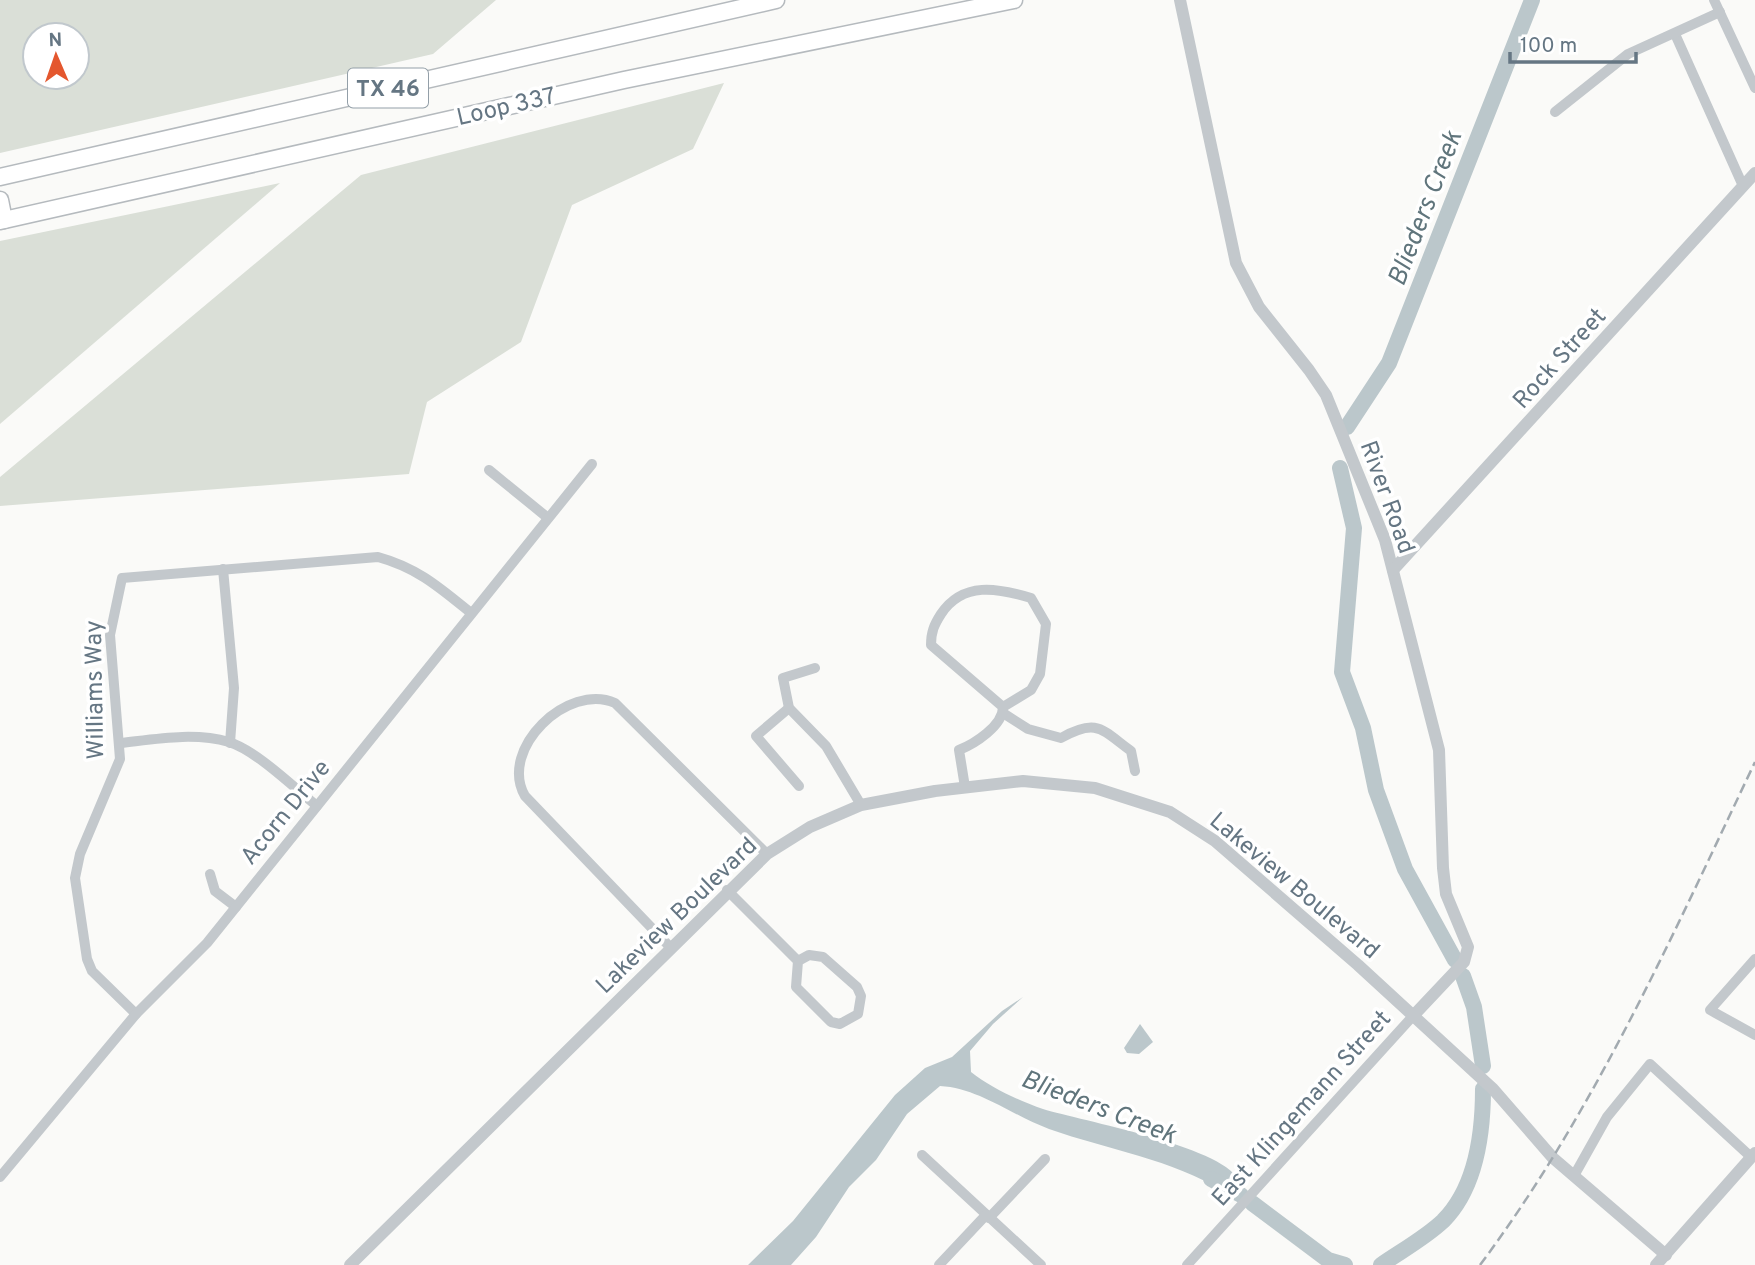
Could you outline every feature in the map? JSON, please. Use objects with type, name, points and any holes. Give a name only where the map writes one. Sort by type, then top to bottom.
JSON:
[{"type":"main road","name":"Loop 337","points":[[5,176],[776,0]]},
{"type":"main road","name":"Loop 337","points":[[2,220],[624,80],[1014,0]]},
{"type":"main road","points":[[0,189],[5,176]]},
{"type":"main road","points":[[0,200],[2,220]]},
{"type":"street","name":"River Road","points":[[1180,0],[1236,263],[1259,307],[1326,396],[1381,529],[1439,750],[1446,894],[1468,947],[1464,962],[1413,1016]]},
{"type":"street","points":[[1714,0],[1754,82]]},
{"type":"street","points":[[1555,112],[1628,54],[1720,12]]},
{"type":"street","points":[[1675,34],[1743,186]]},
{"type":"street","name":"Rock Street","points":[[1393,570],[1755,173]]},
{"type":"street","name":"Acorn Drive","points":[[0,1177],[136,1014],[169,984],[236,906],[592,464]]},
{"type":"street","points":[[489,470],[548,517]]},
{"type":"street","name":"Williams Way","points":[[136,1014],[92,971],[87,959],[75,878],[79,854],[120,759],[121,743],[110,635],[122,578],[378,557],[404,564],[425,576],[471,613]]},
{"type":"street","points":[[223,569],[234,688],[230,743]]},
{"type":"street","points":[[965,787],[959,750],[979,739],[1003,710],[1031,690],[1040,674],[1046,624],[1031,598],[999,589],[970,590],[945,609],[931,634],[931,645],[1003,710],[1028,729],[1061,738],[1084,725],[1097,726],[1130,751],[1135,771]]},
{"type":"street","points":[[815,668],[783,678],[789,708],[826,746],[861,805]]},
{"type":"street","points":[[670,947],[525,796],[519,773],[520,755],[536,731],[572,705],[602,699],[614,703],[767,854]]},
{"type":"street","points":[[789,708],[756,736],[799,786]]},
{"type":"street","points":[[121,743],[187,737],[230,743],[254,757],[317,806]]},
{"type":"street","name":"Lakeview Boulevard","points":[[350,1265],[727,890],[767,854],[810,827],[861,805],[1023,780],[1055,782],[1114,792],[1170,812],[1207,835],[1261,879],[1493,1089],[1553,1158],[1575,1174],[1669,1260]]},
{"type":"street","points":[[210,874],[215,891],[236,906]]},
{"type":"street","points":[[727,890],[798,961],[796,987],[831,1021],[840,1024],[859,1014],[861,996],[857,987],[823,957],[809,955],[798,961]]},
{"type":"street","points":[[1755,959],[1710,1010],[1755,1035]]},
{"type":"street","name":"East Klingemann Street","points":[[1187,1265],[1413,1016]]},
{"type":"street","points":[[1575,1174],[1607,1116],[1650,1064],[1753,1155],[1669,1260],[1656,1265]]},
{"type":"street","points":[[922,1155],[1041,1265]]},
{"type":"street","points":[[939,1265],[1045,1159]]},
{"type":"shaded area","points":[[0,0],[496,0],[433,54],[0,153]]},
{"type":"shaded area","points":[[724,83],[693,149],[572,205],[521,342],[427,402],[409,474],[0,506],[0,477],[361,175]]},
{"type":"shaded area","points":[[280,183],[0,424],[0,241]]},
{"type":"shaded area","points":[[1023,997],[993,1024],[970,1051],[971,1072],[996,1088],[1034,1106],[1148,1136],[1205,1156],[1226,1167],[1238,1179],[1225,1192],[1183,1171],[1049,1129],[982,1097],[940,1086],[907,1114],[876,1160],[849,1187],[816,1237],[791,1265],[748,1265],[793,1221],[895,1095],[925,1068],[952,1057],[1002,1011]]},
{"type":"shaded area","points":[[1140,1024],[1153,1042],[1139,1054],[1127,1053],[1124,1048]]},
{"type":"waterway","name":"Blieders Creek","points":[[1347,427],[1389,363],[1532,0]]},
{"type":"waterway","name":"Blieders Creek","points":[[1340,468],[1354,528],[1342,672],[1363,728],[1376,790],[1405,869],[1455,960]]},
{"type":"waterway","name":"Blieders Creek","points":[[1463,976],[1474,1007],[1483,1066]]},
{"type":"waterway","name":"Blieders Creek","points":[[1381,1265],[1421,1239],[1454,1208],[1470,1176],[1475,1159],[1483,1089]]},
{"type":"waterway","name":"Blieders Creek","points":[[1211,1179],[1241,1195]]},
{"type":"waterway","name":"Blieders Creek","points":[[1252,1203],[1328,1260],[1345,1265]]},
{"type":"railway","points":[[1480,1265],[1560,1146],[1596,1084],[1662,956],[1755,762]]}]
